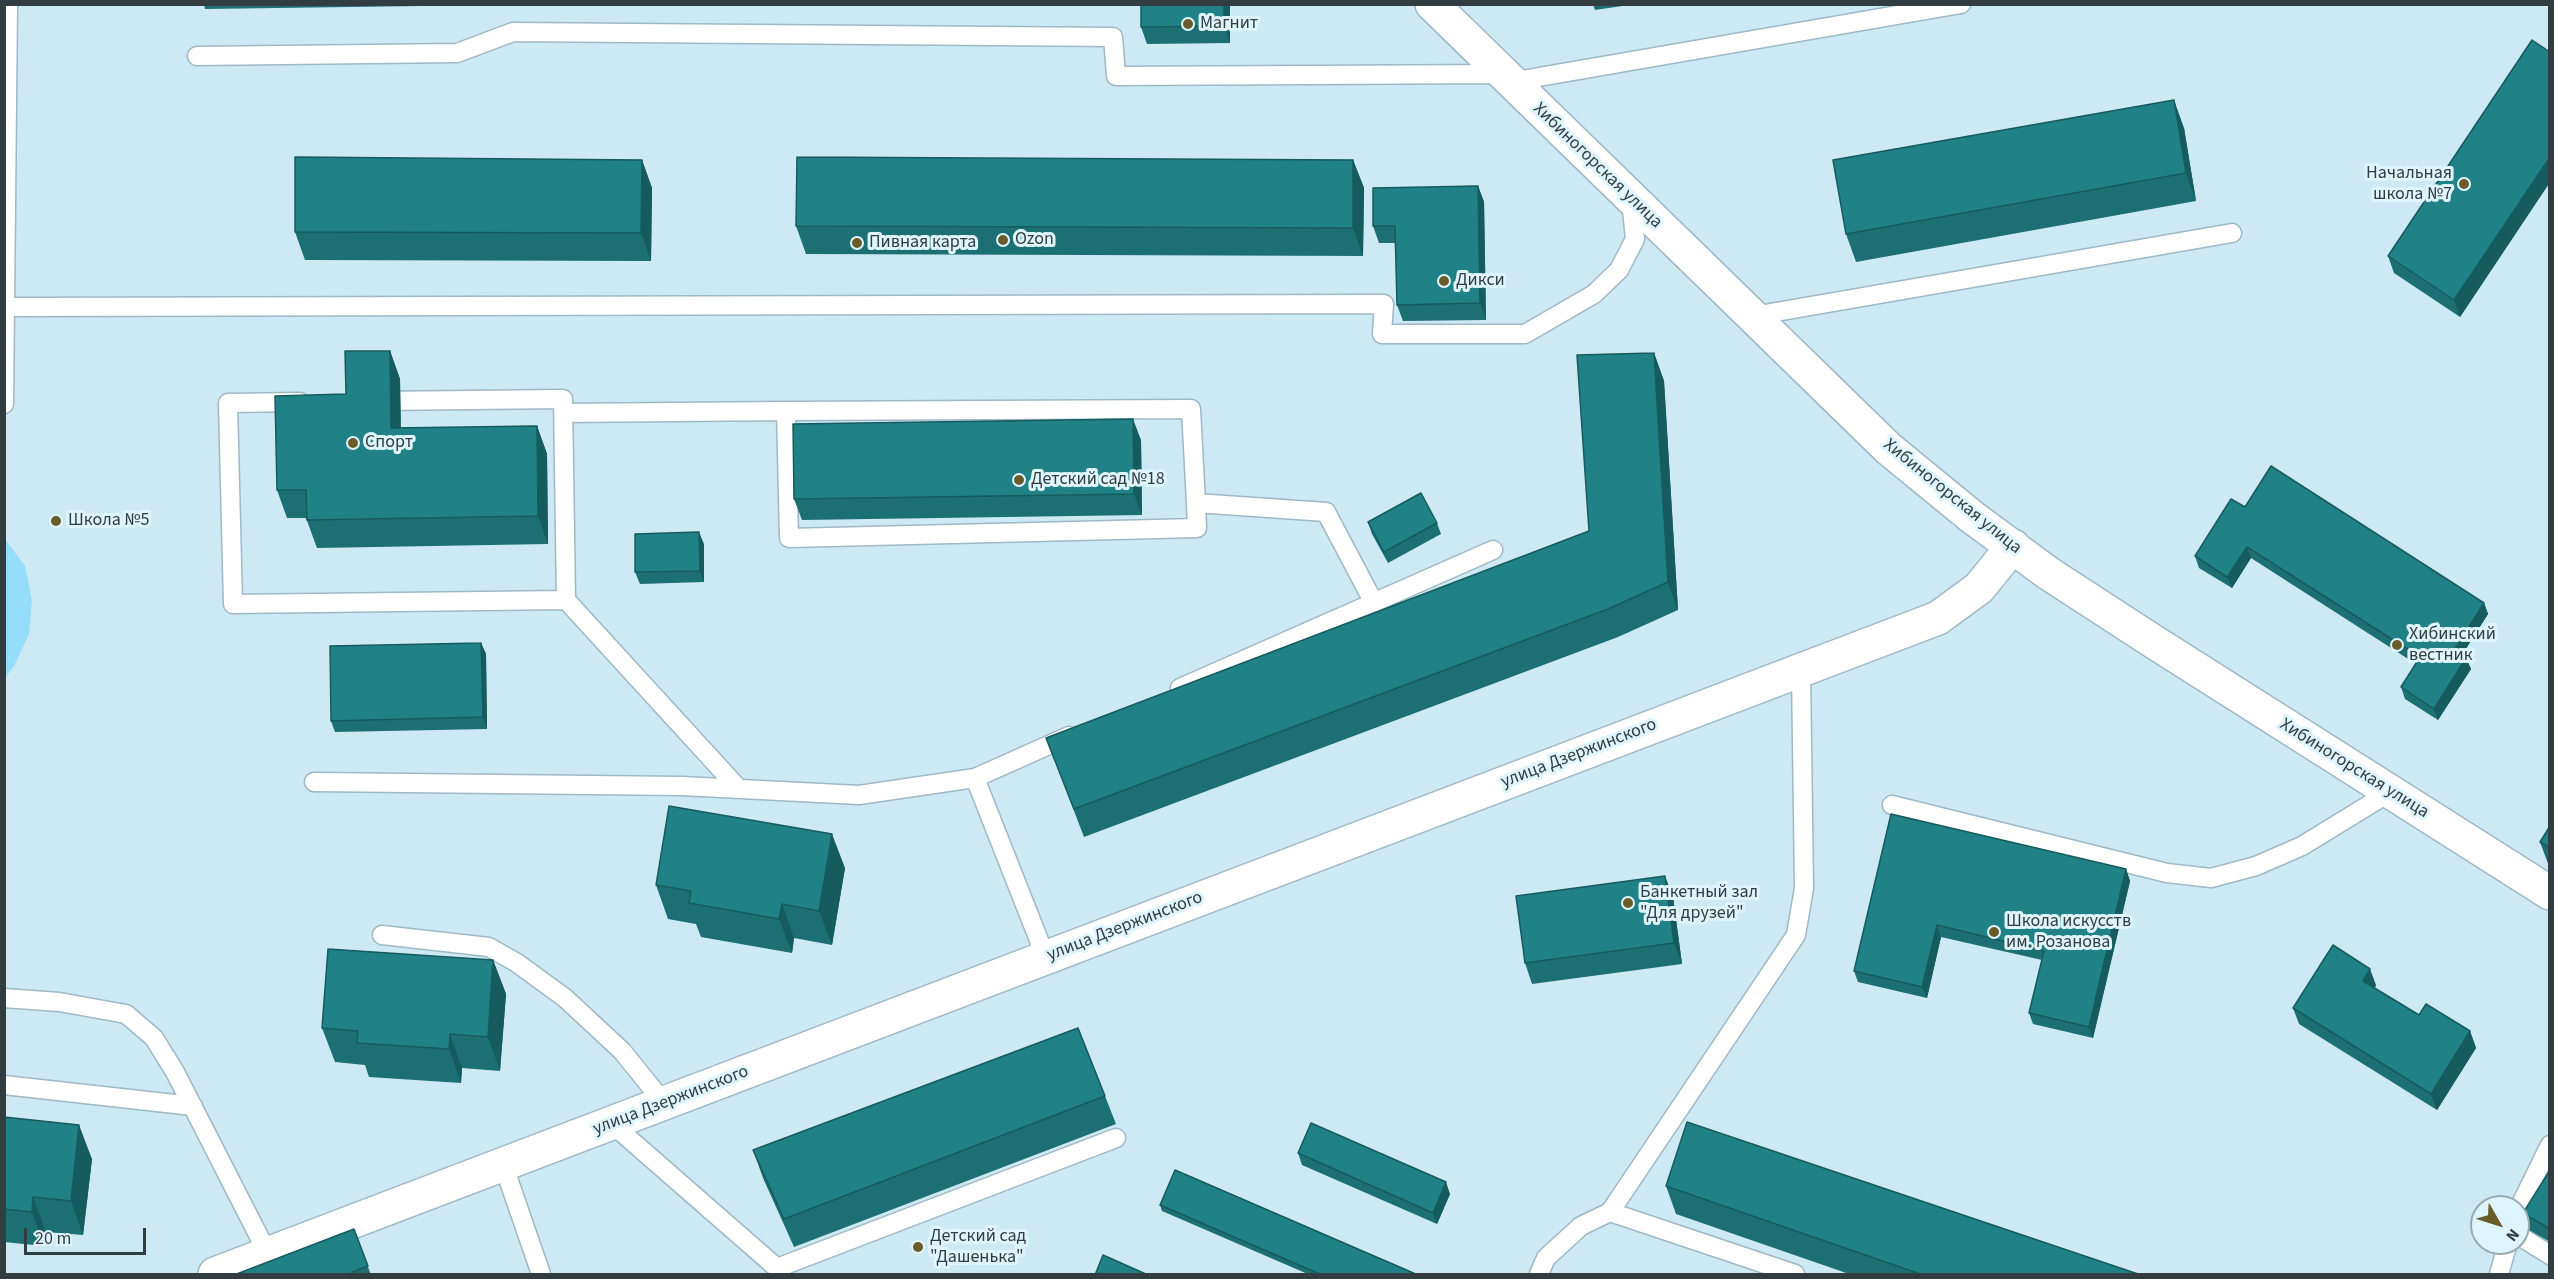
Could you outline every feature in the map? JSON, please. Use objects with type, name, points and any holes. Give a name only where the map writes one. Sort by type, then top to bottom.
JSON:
[{"type":"street","name":"Хибиногорская улица","points":[[1432,4],[1889,449],[2013,546],[2142,634],[2550,893]]},
{"type":"street","name":"улица Дзержинского","points":[[215,1275],[1938,618],[1979,588],[2013,546]]},
{"type":"lane","points":[[4,404],[8,4]]},
{"type":"lane","points":[[197,56],[457,53],[513,32],[1113,37],[1116,76],[1506,78],[1961,4]]},
{"type":"lane","points":[[6,307],[1384,304],[1382,334],[1525,334],[1594,294],[1619,270],[1635,238],[1631,198]]},
{"type":"lane","points":[[1753,316],[2232,233]]},
{"type":"lane","points":[[360,401],[563,399],[566,600],[739,789]]},
{"type":"lane","points":[[324,402],[228,403],[234,604],[566,600]]},
{"type":"lane","points":[[564,413],[786,411],[1191,409],[1197,528],[789,538],[786,411]]},
{"type":"lane","points":[[1196,503],[1326,512],[1374,603]]},
{"type":"lane","points":[[1158,697],[1493,550]]},
{"type":"lane","points":[[1539,1275],[1546,1258],[1581,1226],[1610,1212],[1796,934],[1804,888],[1801,670]]},
{"type":"lane","points":[[314,782],[739,789],[859,795],[975,778],[1083,730]]},
{"type":"lane","points":[[975,778],[1046,958]]},
{"type":"lane","points":[[1892,805],[2167,873],[2211,878],[2256,866],[2302,846],[2390,792]]},
{"type":"lane","points":[[382,935],[489,947],[517,963],[565,998],[622,1051],[664,1103]]},
{"type":"lane","points":[[4,998],[59,1002],[126,1014],[154,1038],[193,1107],[268,1254]]},
{"type":"lane","points":[[4,1085],[193,1107]]},
{"type":"lane","points":[[612,1123],[777,1268],[1116,1138]]},
{"type":"lane","points":[[2525,1195],[2550,1145]]},
{"type":"lane","points":[[502,1164],[541,1275]]},
{"type":"lane","points":[[1610,1212],[1795,1275]]},
{"type":"lane","points":[[2530,1242],[2550,1255]]},
{"type":"lane","points":[[2499,1275],[2505,1255]]},
{"type":"shaded area","points":[[5,539],[25,566],[32,600],[29,634],[14,666],[5,678]]},
{"type":"building","points":[[1141,4],[1224,4],[1224,26],[1141,27]]},
{"type":"building","points":[[2532,40],[2550,52],[2550,157],[2454,300],[2388,256]]},
{"type":"building","points":[[2174,100],[2186,173],[1846,234],[1833,160]]},
{"type":"building","points":[[295,157],[642,160],[641,233],[295,232]]},
{"type":"building","points":[[797,157],[1353,160],[1353,228],[796,226]]},
{"type":"building","name":"Дикси","points":[[1478,186],[1480,303],[1397,305],[1395,226],[1373,226],[1373,188]]},
{"type":"building","points":[[345,351],[390,351],[391,428],[537,426],[538,516],[307,520],[306,490],[277,490],[275,396],[346,394]]},
{"type":"building","points":[[1654,353],[1668,582],[1608,609],[1074,809],[1046,738],[1589,531],[1577,355]]},
{"type":"building","points":[[1133,419],[1134,494],[794,499],[793,424]]},
{"type":"building","points":[[2271,466],[2484,603],[2454,650],[2466,658],[2434,709],[2401,687],[2420,657],[2247,547],[2227,577],[2195,556],[2231,499],[2245,507]]},
{"type":"building","points":[[1421,493],[1437,523],[1384,552],[1368,522]]},
{"type":"building","points":[[699,532],[700,571],[635,572],[635,534]]},
{"type":"building","points":[[481,643],[483,717],[331,721],[330,646]]},
{"type":"building","points":[[669,806],[832,834],[819,911],[782,904],[779,919],[689,903],[691,891],[656,885]]},
{"type":"building","name":"Школа искусств им. Розанова","points":[[1891,814],[2126,869],[2089,1027],[2029,1013],[2044,951],[1937,925],[1922,987],[1854,971]]},
{"type":"building","points":[[2550,826],[2550,848],[2540,842]]},
{"type":"building","points":[[1665,876],[1674,943],[1525,963],[1516,896]]},
{"type":"building","points":[[2333,945],[2370,969],[2363,981],[2419,1015],[2426,1004],[2470,1031],[2431,1094],[2293,1008]]},
{"type":"building","points":[[328,949],[493,960],[488,1037],[450,1034],[449,1049],[357,1043],[358,1031],[322,1028]]},
{"type":"building","points":[[1078,1028],[1105,1096],[784,1219],[753,1150]]},
{"type":"building","points":[[4,1117],[79,1125],[71,1201],[33,1197],[32,1212],[4,1209]]},
{"type":"building","points":[[1687,1122],[2141,1275],[1923,1275],[1666,1186]]},
{"type":"building","points":[[1311,1123],[1446,1182],[1433,1213],[1298,1153]]},
{"type":"building","points":[[1175,1170],[1418,1275],[1322,1275],[1160,1205]]},
{"type":"building","points":[[2550,1170],[2550,1229],[2530,1217],[2530,1202]]},
{"type":"building","points":[[354,1229],[368,1266],[352,1272],[353,1275],[234,1275]]},
{"type":"building","points":[[1103,1255],[1148,1275],[1095,1275]]},
{"type":"place","name":"Магнит","points":[[1188,24]]},
{"type":"place","name":"Начальная школа №7","points":[[2464,184]]},
{"type":"place","name":"Ozon","points":[[1003,240]]},
{"type":"place","name":"Пивная карта","points":[[857,243]]},
{"type":"place","name":"Дикси","points":[[1444,281]]},
{"type":"place","name":"Спорт","points":[[353,443]]},
{"type":"place","name":"Детский сад №18","points":[[1019,480]]},
{"type":"place","name":"Школа №5","points":[[56,521]]},
{"type":"place","name":"Хибинский вестник","points":[[2397,645]]},
{"type":"place","name":"Банкетный зал \"Для друзей\"","points":[[1628,903]]},
{"type":"place","name":"Школа искусств им. Розанова","points":[[1994,932]]},
{"type":"place","name":"Детский сад \"Дашенька\"","points":[[918,1247]]}]
